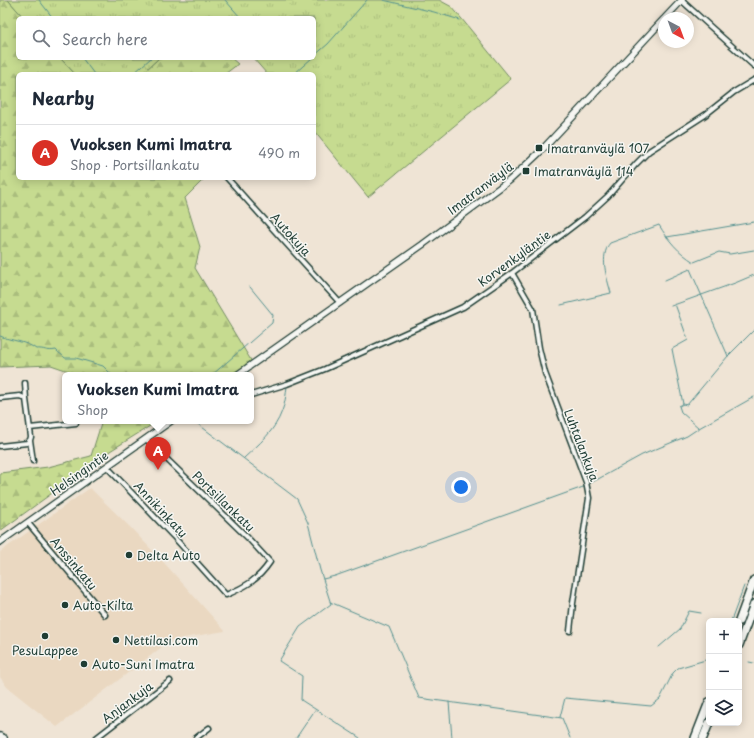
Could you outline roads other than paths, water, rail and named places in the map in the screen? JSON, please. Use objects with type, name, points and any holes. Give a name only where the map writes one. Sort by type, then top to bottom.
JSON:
[{"type":"highway","points":[[740,618],[754,580]]},
{"type":"highway","points":[[742,637],[754,604]]},
{"type":"highway","points":[[700,737],[706,714]]},
{"type":"highway","points":[[700,737],[707,726]]},
{"type":"main road","name":"Imatranväylä","points":[[671,12],[682,0]]},
{"type":"main road","name":"Imatranväylä","points":[[241,372],[422,246],[510,180],[525,167],[658,26]]},
{"type":"main road","name":"Helsingintie","points":[[0,542],[167,424]]},
{"type":"main road","points":[[0,736],[4,738]]},
{"type":"street","points":[[682,0],[754,66]]},
{"type":"street","name":"Korvenkyläntie","points":[[254,394],[287,384],[325,369],[463,307],[512,273],[585,217],[608,196],[649,151],[705,115],[734,92],[754,80]]},
{"type":"street","name":"Autokuja","points":[[229,180],[340,302]]},
{"type":"street","name":"Luhtalankuja","points":[[512,273],[533,309],[539,348],[545,373],[586,482],[590,498],[572,603],[570,631]]},
{"type":"street","points":[[26,383],[26,399],[33,461]]},
{"type":"street","points":[[0,398],[20,396],[26,399]]},
{"type":"street","points":[[30,428],[67,424]]},
{"type":"street","name":"Portsillankatu","points":[[146,439],[270,562],[256,580]]},
{"type":"street","points":[[0,446],[27,443],[30,440]]},
{"type":"street","name":"Annikinkatu","points":[[107,467],[173,536],[226,595],[256,580]]},
{"type":"street","name":"Anssinkatu","points":[[28,522],[105,616]]},
{"type":"street","name":"Anjankuja","points":[[96,738],[170,682]]},
{"type":"street","points":[[196,738],[209,728]]},
{"type":"waterway","points":[[39,0],[51,16]]},
{"type":"waterway","points":[[225,0],[239,16]]},
{"type":"waterway","points":[[316,54],[328,44],[367,0]]},
{"type":"waterway","points":[[383,0],[434,12],[460,20]]},
{"type":"waterway","points":[[84,60],[92,72]]},
{"type":"waterway","points":[[135,72],[149,60]]},
{"type":"waterway","points":[[296,72],[310,60]]},
{"type":"waterway","points":[[667,237],[754,222]]},
{"type":"waterway","points":[[561,305],[611,293],[604,261],[605,254],[610,243],[659,225],[674,246],[683,255],[694,262],[719,252],[730,254],[754,250]]},
{"type":"waterway","points":[[665,280],[690,269],[728,356]]},
{"type":"waterway","points":[[671,306],[754,275]]},
{"type":"waterway","points":[[215,372],[272,323],[273,315],[250,287]]},
{"type":"waterway","points":[[675,304],[688,340],[672,349],[683,404],[679,406],[681,412],[699,428]]},
{"type":"waterway","points":[[683,404],[687,405],[728,356],[754,330]]},
{"type":"waterway","points":[[0,336],[28,344],[36,349],[50,351],[56,350],[65,358],[76,358],[103,366],[109,372]]},
{"type":"waterway","points":[[244,458],[266,437],[275,425],[283,408],[287,386]]},
{"type":"waterway","points":[[589,484],[642,455],[687,436],[754,397]]},
{"type":"waterway","points":[[198,424],[297,499],[308,523],[320,570],[331,604],[300,627],[279,661],[302,676],[301,700],[360,738]]},
{"type":"waterway","points":[[323,579],[586,486]]},
{"type":"waterway","points":[[732,618],[744,586]]},
{"type":"waterway","points":[[330,602],[389,627],[419,698],[562,718],[570,738]]},
{"type":"waterway","points":[[659,647],[680,629],[689,611],[701,613]]},
{"type":"waterway","points":[[560,717],[565,698],[651,706],[660,699],[673,673],[678,668],[706,660]]},
{"type":"waterway","points":[[749,662],[754,663]]},
{"type":"waterway","points":[[449,702],[452,738]]},
{"type":"waterway","points":[[296,738],[315,710]]},
{"type":"place","name":"Imatranväylä 107","points":[[539,148]]},
{"type":"place","name":"Imatranväylä 114","points":[[526,171]]},
{"type":"place","name":"Vuoksen Kumi Imatra","points":[[158,470]]},
{"type":"place","name":"Delta Auto","points":[[129,555]]},
{"type":"place","name":"Auto-Kilta","points":[[65,605]]},
{"type":"place","name":"PesuLappee","points":[[45,636]]},
{"type":"place","name":"Nettilasi.com","points":[[116,640]]},
{"type":"place","name":"Auto-Suni Imatra","points":[[84,664]]}]
